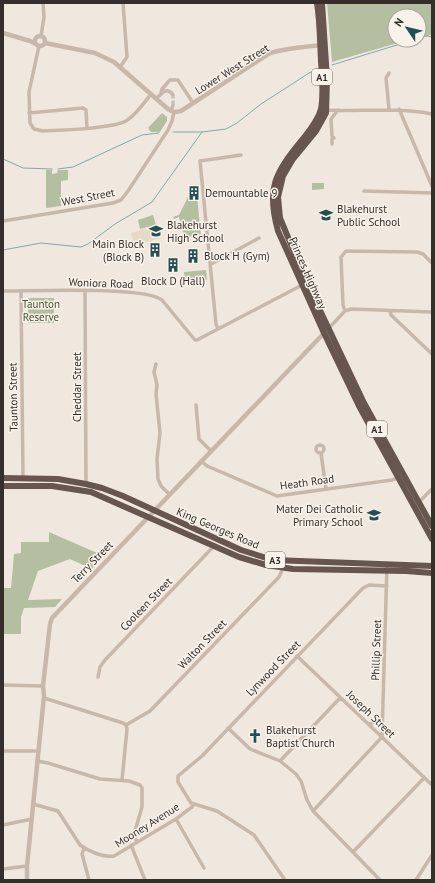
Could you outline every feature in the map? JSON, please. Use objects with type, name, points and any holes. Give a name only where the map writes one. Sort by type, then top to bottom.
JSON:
[{"type":"highway","name":"Princes Highway","points":[[317,3],[327,79],[323,119],[316,132],[287,168],[281,180],[278,191],[278,205],[281,222],[305,284],[326,331],[432,539]]},
{"type":"highway","name":"Princes Highway","points":[[322,3],[323,45]]},
{"type":"highway","name":"Princes Highway","points":[[400,477],[418,502],[432,526]]},
{"type":"highway","name":"King Georges Road","points":[[3,478],[58,479],[86,484],[123,496],[218,540],[258,556],[277,560],[432,566]]},
{"type":"highway","name":"King Georges Road","points":[[3,486],[52,486],[82,490],[100,496],[247,560],[266,565],[282,568],[432,573]]},
{"type":"highway","points":[[421,566],[432,563]]},
{"type":"street","points":[[43,3],[44,17],[39,37],[35,40],[37,45],[29,92],[29,113],[31,125],[40,131],[112,126],[126,121],[151,94]]},
{"type":"street","points":[[120,67],[127,57],[123,3]]},
{"type":"street","points":[[3,33],[21,38],[37,45],[42,46],[45,43],[95,53],[105,57],[120,67],[172,111]]},
{"type":"street","points":[[21,38],[44,38],[45,43]]},
{"type":"street","name":"Lower West Street","points":[[172,111],[181,111],[270,54],[281,50],[323,45]]},
{"type":"street","points":[[389,73],[386,78],[389,109]]},
{"type":"street","points":[[161,93],[162,89],[170,80],[178,80],[193,103]]},
{"type":"street","points":[[156,98],[164,90],[167,90],[173,94]]},
{"type":"street","name":"West Street","points":[[3,221],[113,203],[121,200],[168,130],[172,121],[173,105]]},
{"type":"street","points":[[29,113],[83,108],[86,110],[87,128]]},
{"type":"street","points":[[324,110],[398,109],[432,114]]},
{"type":"street","points":[[398,109],[432,186]]},
{"type":"street","points":[[332,144],[332,139],[334,138],[332,136],[331,121],[338,110]]},
{"type":"street","points":[[218,329],[216,324],[200,160],[241,155]]},
{"type":"street","points":[[364,191],[432,193]]},
{"type":"street","points":[[211,264],[259,238]]},
{"type":"street","points":[[345,311],[343,305],[341,257],[346,251],[419,252],[432,263]]},
{"type":"street","name":"Woniora Road","points":[[3,291],[119,290],[157,296],[195,340],[305,284]]},
{"type":"street","name":"Taunton Street","points":[[21,291],[23,478]]},
{"type":"street","name":"Cheddar Street","points":[[85,291],[86,484]]},
{"type":"street","points":[[326,331],[345,311],[351,309],[432,312]]},
{"type":"street","points":[[390,311],[391,315],[432,354]]},
{"type":"street","name":"Terry Street","points":[[27,880],[27,866],[44,698],[43,686],[52,618],[326,331]]},
{"type":"street","points":[[156,364],[154,372],[157,385],[156,394],[160,433],[157,459],[158,479],[161,486],[169,494]]},
{"type":"street","points":[[196,405],[199,439],[211,451]]},
{"type":"street","points":[[321,453],[326,489]]},
{"type":"street","name":"Heath Road","points":[[201,461],[207,466],[274,495],[284,496],[392,480],[400,477]]},
{"type":"street","points":[[418,502],[432,489]]},
{"type":"street","name":"Cooleen Street","points":[[98,677],[100,667],[105,660],[214,546]]},
{"type":"street","name":"Phillip Street","points":[[382,737],[387,564]]},
{"type":"street","name":"Walton Street","points":[[126,725],[150,711],[279,577],[282,568]]},
{"type":"street","name":"Lynwood Street","points":[[194,804],[188,799],[178,782],[178,776],[199,758],[364,586],[387,586]]},
{"type":"street","name":"Joseph Street","points":[[298,656],[432,785]]},
{"type":"street","points":[[3,685],[43,686]]},
{"type":"street","points":[[44,698],[123,722],[126,725],[127,729],[122,780]]},
{"type":"street","points":[[280,761],[340,698]]},
{"type":"street","points":[[368,724],[378,722],[382,718]]},
{"type":"street","points":[[228,728],[250,749],[280,761],[292,770],[299,778],[307,800],[313,811],[380,880]]},
{"type":"street","points":[[313,811],[382,737]]},
{"type":"street","points":[[3,752],[38,751]]},
{"type":"street","points":[[37,761],[100,779],[131,781],[141,787],[142,808],[135,835],[137,842]]},
{"type":"street","points":[[353,852],[424,778]]},
{"type":"street","points":[[33,804],[59,812],[79,844],[84,848],[82,854],[88,880]]},
{"type":"street","points":[[194,804],[217,811],[255,836],[285,880]]},
{"type":"street","name":"Mooney Avenue","points":[[84,848],[106,856],[111,856],[176,819],[194,804]]},
{"type":"street","points":[[3,825],[32,819]]},
{"type":"street","points":[[176,819],[204,868]]},
{"type":"street","points":[[131,845],[145,880]]},
{"type":"street","points":[[416,880],[432,855]]},
{"type":"street","points":[[3,869],[27,866]]},
{"type":"green space","points":[[327,3],[432,3],[432,35],[427,36],[427,8],[387,8],[387,46],[332,62]]},
{"type":"green space","points":[[162,113],[167,117],[167,121],[160,132],[151,132],[148,128]]},
{"type":"green space","points":[[46,170],[52,170],[52,174],[57,173],[58,170],[68,170],[68,180],[61,181],[61,206],[46,208]]},
{"type":"green space","points":[[312,183],[324,183],[324,189],[312,190]]},
{"type":"green space","points":[[197,196],[201,236],[184,237],[179,217],[174,219],[173,217],[179,215],[188,197]]},
{"type":"green space","points":[[153,215],[156,225],[140,229],[138,220]]},
{"type":"green space","points":[[206,270],[207,280],[185,283],[184,272]]},
{"type":"green space","name":"Taunton Reserve","points":[[28,298],[54,298],[54,323],[28,323]]},
{"type":"green space","points":[[49,532],[104,556],[92,569],[70,559],[38,571],[28,600],[62,599],[55,607],[24,608],[21,617],[21,634],[3,634],[3,588],[11,588],[14,554],[21,553],[21,542],[49,542]]},
{"type":"shaded area","points":[[157,225],[161,238],[134,246],[131,233]]},
{"type":"waterway","points":[[427,36],[432,37]]},
{"type":"waterway","points":[[332,65],[387,48]]},
{"type":"waterway","points":[[173,132],[202,132],[226,129],[237,123],[261,104],[309,73],[318,69]]},
{"type":"waterway","points":[[3,250],[41,243],[81,247],[88,244],[115,224],[152,202],[202,132]]},
{"type":"waterway","points":[[58,169],[73,167],[142,135],[159,133]]},
{"type":"waterway","points":[[3,159],[23,168],[52,169]]},
{"type":"tunnel","points":[[173,95],[173,105]]},
{"type":"place","name":"Demountable 9","points":[[194,193]]},
{"type":"place","name":"Blakehurst Public School","points":[[326,215]]},
{"type":"place","name":"Blakehurst High School","points":[[156,231]]},
{"type":"place","name":"Main Block (Block B)","points":[[155,250]]},
{"type":"place","name":"Block H (Gym)","points":[[193,256]]},
{"type":"place","name":"Block D (Hall)","points":[[173,265]]},
{"type":"place","name":"Mater Dei Catholic Primary School","points":[[374,515]]},
{"type":"place","name":"Blakehurst Baptist Church","points":[[255,736]]}]
